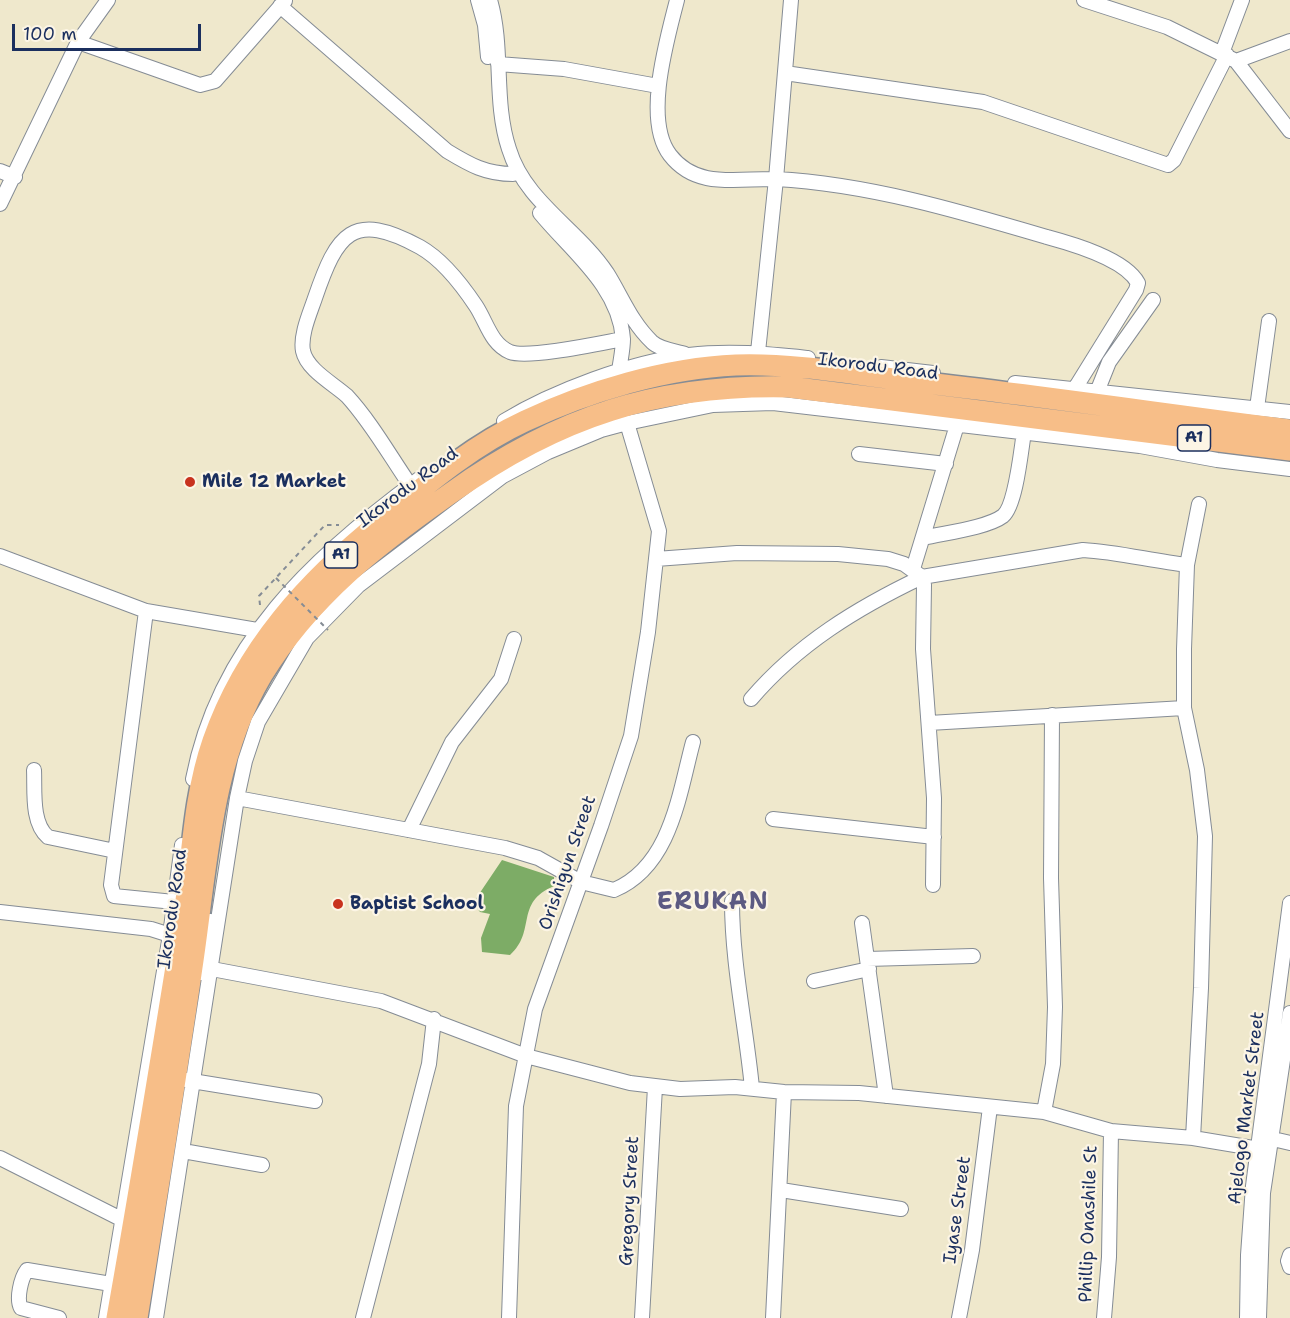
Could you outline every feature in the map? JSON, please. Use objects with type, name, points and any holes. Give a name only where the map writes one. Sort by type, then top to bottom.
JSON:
[{"type":"highway","name":"Ikorodu Road","points":[[114,1299],[159,1073],[200,791],[212,743],[243,673],[285,612],[314,580],[369,531],[468,454],[524,421],[603,392],[661,377],[739,365],[808,369],[978,389],[1098,408],[1290,430]]},
{"type":"highway","name":"Ikorodu Road","points":[[137,1318],[184,1080],[212,828],[228,749],[261,677],[285,641],[315,602],[383,543],[507,455],[552,431],[622,406],[739,386],[808,390],[965,419],[1098,408],[1290,450]]},
{"type":"highway","points":[[978,389],[1074,390]]},
{"type":"highway","points":[[965,419],[1063,436]]},
{"type":"street","points":[[0,204],[15,177],[78,42],[108,0]]},
{"type":"street","points":[[478,0],[485,25],[492,110],[500,148],[513,174],[537,211],[599,278],[615,311],[623,339],[619,372]]},
{"type":"street","points":[[490,0],[495,16],[501,113],[509,150],[525,184],[607,273],[634,323],[654,344],[687,355]]},
{"type":"street","points":[[677,0],[658,86],[661,130],[668,153],[685,170],[709,180],[776,179],[864,190],[920,202],[1069,243],[1121,266],[1133,275],[1138,284],[1136,290],[1074,390]]},
{"type":"street","points":[[758,352],[791,0]]},
{"type":"street","points":[[1084,0],[1167,27],[1229,56],[1290,131]]},
{"type":"street","points":[[785,73],[983,102],[1168,165],[1174,160],[1229,56],[1242,0]]},
{"type":"street","points":[[78,42],[200,85],[208,84],[215,81],[283,3],[447,151],[474,168],[493,174],[513,174]]},
{"type":"street","points":[[1229,56],[1290,40]]},
{"type":"street","points":[[498,64],[564,69],[658,86]]},
{"type":"street","points":[[0,171],[15,177]]},
{"type":"street","points":[[410,485],[347,397],[308,361],[303,351],[305,329],[327,265],[340,242],[352,232],[365,228],[390,233],[422,248],[445,267],[477,307],[498,345],[513,353],[530,353],[623,339]]},
{"type":"street","points":[[1098,408],[1109,362],[1153,300]]},
{"type":"street","points":[[1257,408],[1269,321]]},
{"type":"street","name":"Ikorodu Road","points":[[106,1318],[114,1299],[123,1220],[170,935],[188,801],[206,725],[225,683],[257,630],[282,598],[325,553],[410,485],[461,447],[533,404],[619,372],[687,355],[758,352],[1074,390],[1098,408],[1257,408],[1290,412]]},
{"type":"street","points":[[146,1318],[232,782],[255,711],[276,673],[308,628],[349,586],[410,534],[480,483],[525,454],[574,433],[649,411],[731,396],[800,400],[999,425],[1063,436]]},
{"type":"street","name":"Ikorodu Road","points":[[156,1318],[183,1151],[184,1080],[212,969],[237,798],[245,761],[258,722],[281,678],[307,638],[358,586],[503,476],[548,452],[601,430],[713,405],[773,403],[965,419],[1024,432],[1290,469]]},
{"type":"street","points":[[917,573],[923,538],[946,464],[965,419]]},
{"type":"street","name":"Orishigun Street","points":[[509,1318],[516,1106],[535,1009],[581,882],[635,717],[656,559],[659,531],[627,423]]},
{"type":"street","points":[[923,538],[994,521],[1004,515],[1011,504],[1024,432]]},
{"type":"street","points":[[859,454],[946,464]]},
{"type":"street","points":[[1193,1138],[1201,988],[1204,836],[1197,770],[1184,708],[1188,565],[1199,504]]},
{"type":"street","points":[[751,699],[769,678],[820,633],[917,573],[1083,550],[1110,552],[1149,561],[1188,565]]},
{"type":"street","points":[[656,559],[783,552],[888,559],[917,573],[924,585],[923,649],[934,798],[933,885]]},
{"type":"street","points":[[0,556],[146,611],[257,630]]},
{"type":"street","points":[[146,611],[111,885],[114,896],[174,902]]},
{"type":"street","points":[[409,830],[452,742],[501,679],[514,639]]},
{"type":"street","points":[[929,723],[1184,708]]},
{"type":"street","points":[[1044,1112],[1053,1064],[1055,1007],[1051,878],[1052,715]]},
{"type":"street","points":[[237,798],[520,852],[538,858],[581,882],[614,890],[633,878],[661,846],[675,811],[693,742]]},
{"type":"street","points":[[34,770],[37,822],[40,831],[48,837],[115,851]]},
{"type":"street","points":[[773,819],[934,837]]},
{"type":"street","points":[[732,901],[733,943],[746,1023],[752,1088]]},
{"type":"street","name":"Ajelogo Market Street","points":[[1247,1318],[1248,1256],[1259,1149],[1290,903]]},
{"type":"street","points":[[0,912],[151,929],[170,935]]},
{"type":"street","points":[[862,923],[886,1096]]},
{"type":"street","points":[[814,981],[868,964],[973,956]]},
{"type":"street","points":[[212,969],[381,1000],[526,1056],[630,1083],[680,1089],[752,1088],[784,1092],[886,1096],[1044,1112],[1111,1131],[1193,1138],[1259,1149]]},
{"type":"street","name":"Ajelogo Market Street","points":[[1259,1318],[1263,1193],[1286,1081],[1290,1013]]},
{"type":"street","points":[[363,1318],[429,1064],[434,1019]]},
{"type":"street","points":[[184,1080],[315,1101]]},
{"type":"street","name":"Gregory Street","points":[[642,1318],[655,1087]]},
{"type":"street","points":[[773,1318],[784,1092]]},
{"type":"street","name":"Iyase Street","points":[[959,1318],[972,1250],[990,1107]]},
{"type":"street","name":"Phillip Onashile St","points":[[1104,1318],[1109,1257],[1111,1131]]},
{"type":"street","points":[[1273,1139],[1290,1143]]},
{"type":"street","points":[[183,1151],[262,1165]]},
{"type":"street","points":[[0,1158],[123,1220]]},
{"type":"street","points":[[781,1190],[901,1209]]},
{"type":"street","points":[[1290,1255],[1288,1261],[1290,1267]]},
{"type":"street","points":[[59,1318],[21,1308],[18,1303],[24,1274],[27,1270],[114,1299]]},
{"type":"path","points":[[259,596],[325,525]]},
{"type":"path","points":[[276,578],[328,630]]},
{"type":"green space","points":[[502,860],[554,877],[554,886],[534,901],[523,936],[510,955],[482,952],[481,938],[490,914],[480,912],[473,903]]},
{"type":"place","name":"Mile 12 Market","points":[[190,482]]},
{"type":"place","name":"Baptist School","points":[[338,904]]},
{"type":"district","name":"ERUKAN","points":[[713,903]]}]
